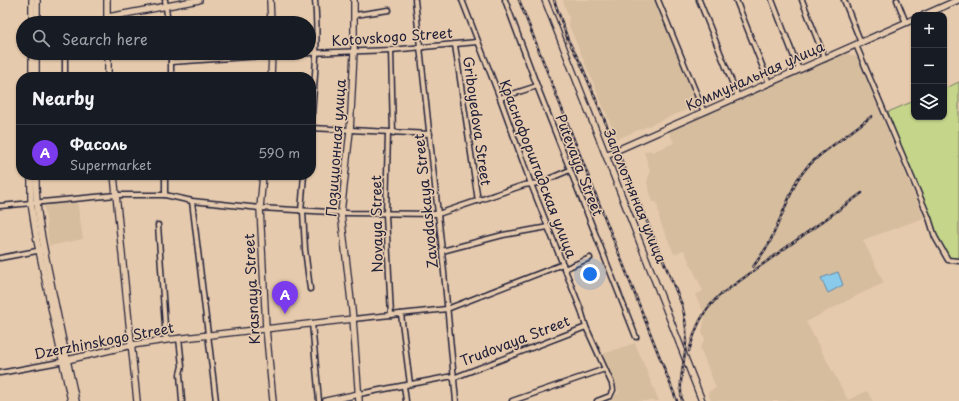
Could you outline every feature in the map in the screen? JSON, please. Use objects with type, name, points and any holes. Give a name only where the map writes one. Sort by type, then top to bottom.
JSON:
[{"type":"street","points":[[32,0],[32,16]]},
{"type":"street","points":[[36,16],[37,0]]},
{"type":"street","points":[[107,0],[108,16]]},
{"type":"street","points":[[122,16],[166,3],[199,0]]},
{"type":"street","points":[[270,0],[271,16]]},
{"type":"street","points":[[315,0],[316,53]]},
{"type":"street","name":"Позиционная улица","points":[[354,0],[354,52],[350,131],[341,213],[353,319],[359,401]]},
{"type":"street","name":"Zavodaskaya Street","points":[[415,0],[442,250],[456,401]]},
{"type":"street","name":"Краснофорштадская улица","points":[[462,0],[531,184],[581,310],[586,327],[612,384],[613,390],[610,396],[597,401]]},
{"type":"street","name":"Putevaya Street","points":[[505,0],[537,86],[636,337]]},
{"type":"street","name":"Заполотняная улица","points":[[545,0],[702,401]]},
{"type":"street","points":[[658,0],[704,112]]},
{"type":"street","points":[[699,0],[738,97]]},
{"type":"street","points":[[736,0],[769,83]]},
{"type":"street","points":[[772,0],[799,70]]},
{"type":"street","points":[[802,0],[825,59]]},
{"type":"street","points":[[844,0],[858,44],[929,218],[935,237],[948,260],[959,261]]},
{"type":"street","points":[[897,0],[906,23]]},
{"type":"street","points":[[930,12],[954,1]]},
{"type":"street","points":[[166,3],[167,16]]},
{"type":"street","points":[[355,15],[389,10]]},
{"type":"street","name":"Коммунальная улица","points":[[606,155],[911,20]]},
{"type":"street","name":"Kotovskogo Street","points":[[316,53],[391,50],[477,42]]},
{"type":"street","name":"Griboyedova Street","points":[[456,45],[478,201]]},
{"type":"street","name":"Novaya Street","points":[[390,315],[386,215],[391,133],[391,50]]},
{"type":"street","points":[[32,60],[32,72]]},
{"type":"street","points":[[36,60],[36,72]]},
{"type":"street","points":[[65,60],[65,72]]},
{"type":"street","points":[[108,60],[108,72]]},
{"type":"street","name":"Kotovskogo Street","points":[[171,62],[196,60]]},
{"type":"street","points":[[271,72],[272,60]]},
{"type":"street","points":[[315,72],[316,60]]},
{"type":"street","points":[[171,62],[171,72]]},
{"type":"street","points":[[500,98],[537,86]]},
{"type":"street","points":[[316,128],[430,134]]},
{"type":"street","points":[[0,206],[116,195],[165,195],[192,201],[302,211],[386,215],[438,214],[524,185],[539,183],[570,170]]},
{"type":"street","points":[[32,180],[42,250],[71,401]]},
{"type":"street","points":[[34,203],[36,180]]},
{"type":"street","points":[[114,180],[137,401]]},
{"type":"street","points":[[165,180],[165,195]]},
{"type":"street","name":"Krasnaya Street","points":[[263,180],[260,208],[266,328],[273,401]]},
{"type":"street","points":[[304,180],[302,211],[310,289]]},
{"type":"street","points":[[192,201],[216,401]]},
{"type":"street","points":[[158,225],[166,340]]},
{"type":"street","points":[[442,250],[503,235],[548,227]]},
{"type":"street","points":[[0,258],[42,250]]},
{"type":"street","name":"Dzerzhinskogo Street","points":[[0,373],[64,361],[132,345],[179,338],[448,309],[564,266],[590,258]]},
{"type":"street","points":[[401,314],[410,384]]},
{"type":"street","points":[[312,323],[319,401]]},
{"type":"street","name":"Trudovaya Street","points":[[326,401],[453,377],[586,327]]},
{"type":"street","points":[[179,338],[182,366],[180,374],[182,401]]},
{"type":"street","points":[[64,361],[76,401]]},
{"type":"street","points":[[512,401],[605,369]]},
{"type":"street","points":[[404,386],[406,401]]},
{"type":"shaded area","points":[[563,0],[654,0],[698,105],[617,139],[568,23],[569,18]]},
{"type":"shaded area","points":[[845,53],[857,57],[924,218],[863,240],[884,283],[806,322],[848,400],[867,391],[873,401],[711,401],[708,392],[716,388],[700,348],[705,339],[702,332],[705,315],[695,295],[703,291],[684,250],[674,254],[660,221],[657,202],[653,202],[647,183],[650,171],[644,152],[650,150],[652,152],[674,143],[669,132]]},
{"type":"shaded area","points":[[77,200],[83,239],[49,246],[44,203]]},
{"type":"shaded area","points":[[635,343],[659,401],[601,401],[619,393],[603,354]]},
{"type":"green space","points":[[959,82],[959,261],[948,260],[935,237],[888,112],[911,102],[911,120],[947,120],[947,88]]},
{"type":"water","points":[[838,272],[843,285],[828,293],[821,278]]},
{"type":"railway","points":[[519,0],[677,401]]},
{"type":"railway","points":[[554,0],[568,40],[581,64],[682,305],[686,324],[685,349],[681,379],[682,401]]},
{"type":"railway","points":[[753,267],[769,244],[797,180],[807,167],[820,155],[872,116]]},
{"type":"railway","points":[[689,351],[700,321],[708,308],[720,295],[862,193]]},
{"type":"place","name":"Фасоль","points":[[285,314]]}]
